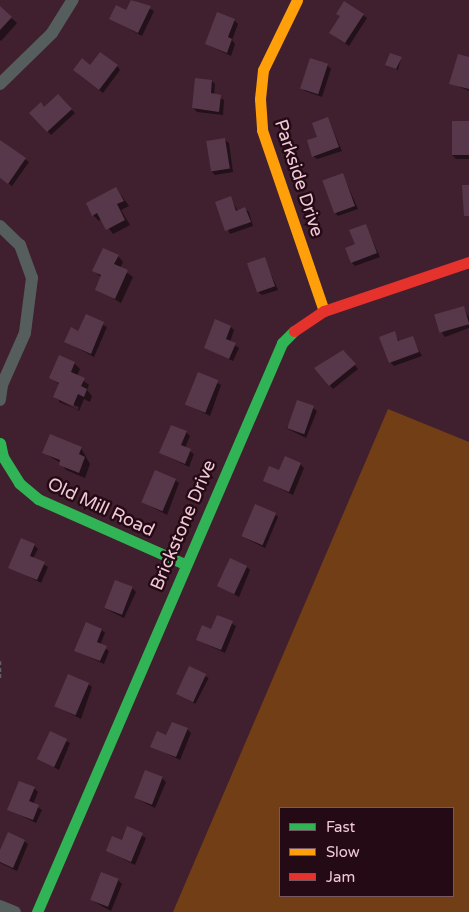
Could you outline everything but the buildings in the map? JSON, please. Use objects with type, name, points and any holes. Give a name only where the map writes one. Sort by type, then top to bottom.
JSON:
[{"type":"street","points":[[0,84],[52,33],[73,0]]},
{"type":"street","name":"Parkside Drive","points":[[297,0],[263,70],[260,99],[262,130],[324,311]]},
{"type":"street","points":[[0,226],[20,245],[32,278],[26,333],[2,385],[0,400]]},
{"type":"street","name":"Brickstone Drive","points":[[37,912],[185,564],[282,343],[298,327],[324,311],[469,262]]},
{"type":"street","name":"Old Mill Road","points":[[0,444],[3,457],[19,482],[38,499],[185,564]]},
{"type":"street","points":[[0,906],[15,912]]},
{"type":"path","points":[[0,661],[0,679]]},
{"type":"shaded area","points":[[388,409],[469,442],[469,912],[173,912]]},
{"type":"traffic: fast","points":[[37,912],[282,343],[294,331]]},
{"type":"traffic: fast","points":[[0,443],[3,457],[19,483],[38,499],[185,564]]},
{"type":"traffic: slow","points":[[297,0],[263,70],[260,99],[262,130],[324,311]]},
{"type":"traffic: jam","points":[[294,331],[324,311],[469,262]]}]
